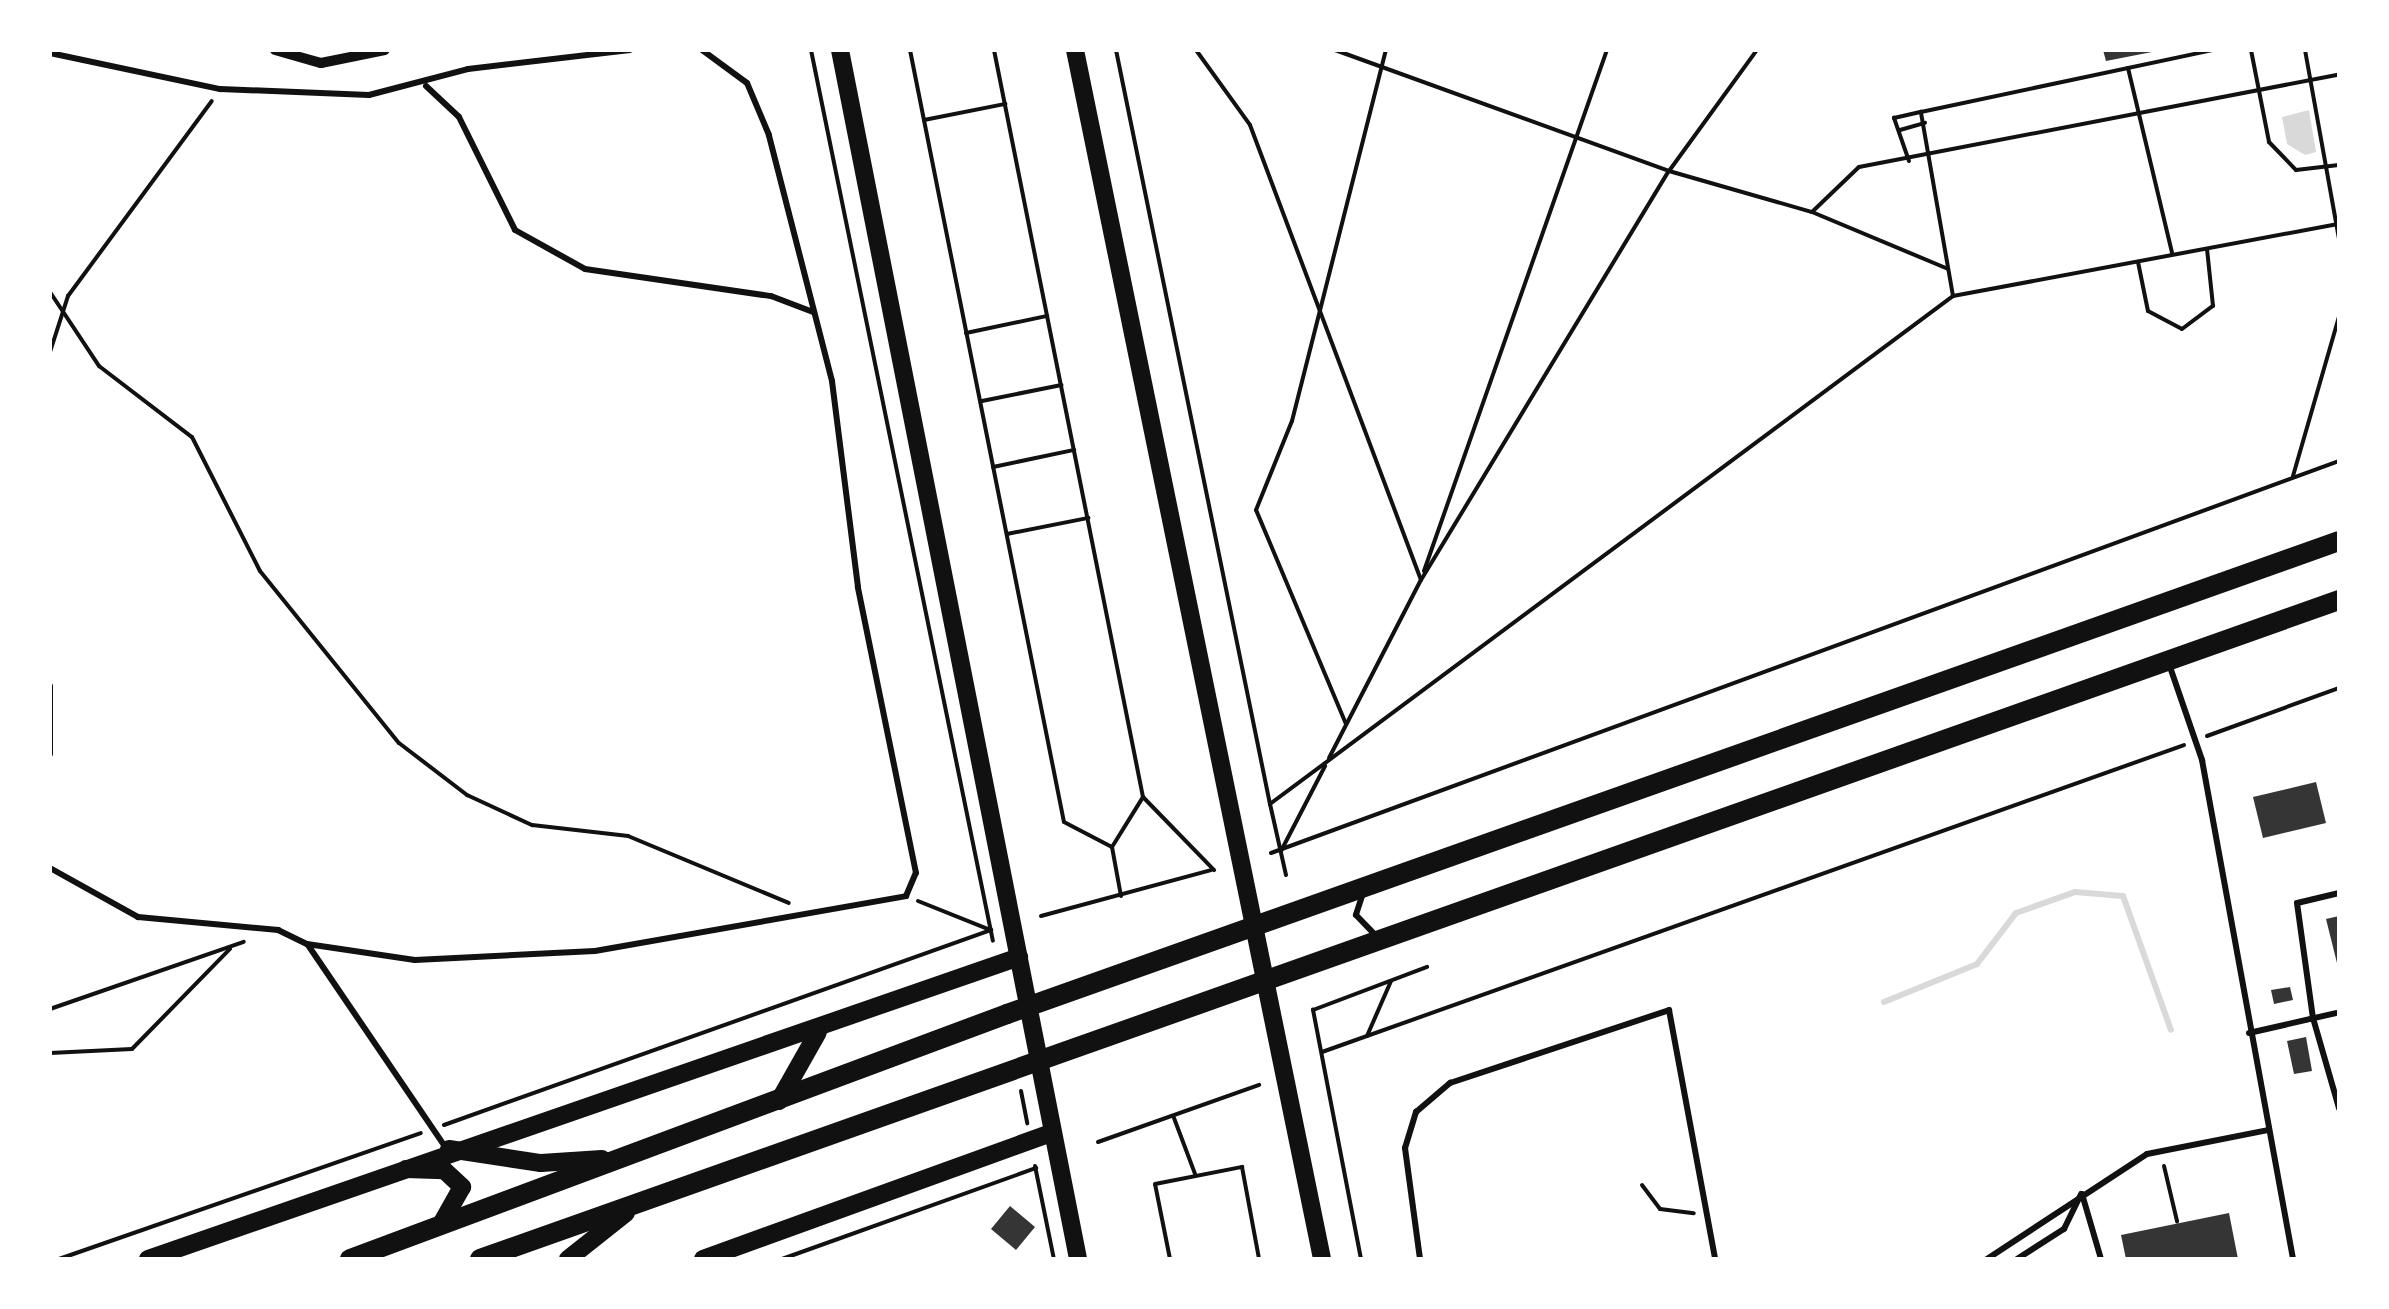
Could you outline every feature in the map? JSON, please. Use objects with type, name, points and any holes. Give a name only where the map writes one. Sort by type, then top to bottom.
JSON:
[{"type":"main road","points":[[840,50],[1078,1259]]},
{"type":"main road","points":[[1076,50],[1260,923],[1322,1259]]},
{"type":"main road","points":[[350,1259],[1029,1006],[2339,542]]},
{"type":"main road","points":[[480,1259],[2339,600]]},
{"type":"main road","points":[[148,1259],[446,1148],[818,1032],[1020,957]]},
{"type":"main road","points":[[779,1101],[818,1032]]},
{"type":"main road","points":[[703,1259],[1052,1133]]},
{"type":"main road","points":[[446,1148],[541,1163],[622,1157]]},
{"type":"main road","points":[[396,1169],[454,1176],[460,1199],[439,1228]]},
{"type":"main road","points":[[568,1259],[646,1199]]},
{"type":"street","points":[[275,50],[322,63],[381,50]]},
{"type":"lane","points":[[50,52],[220,89],[369,95],[426,86],[468,69],[630,50]]},
{"type":"lane","points":[[50,868],[138,917],[278,930],[308,944],[415,960],[594,950],[820,918],[906,896],[916,873],[814,313],[747,83],[702,50]]},
{"type":"lane","points":[[426,86],[459,117],[515,230],[585,270],[770,296],[814,313]]},
{"type":"lane","points":[[2168,661],[2195,741],[2293,1259]]},
{"type":"lane","points":[[50,686],[50,754]]},
{"type":"lane","points":[[1375,882],[1356,915],[1368,932],[1396,936]]},
{"type":"lane","points":[[2339,893],[2297,903],[2314,1018],[2339,1108]]},
{"type":"lane","points":[[308,944],[446,1148]]},
{"type":"lane","points":[[1420,1259],[1405,1148],[1416,1112],[1450,1083],[1669,1010],[1715,1259]]},
{"type":"lane","points":[[2249,1033],[2336,1012]]},
{"type":"lane","points":[[1987,1259],[2082,1193],[2161,1152],[2268,1130]]},
{"type":"lane","points":[[2017,1259],[2064,1229],[2082,1193]]},
{"type":"lane","points":[[2082,1193],[2101,1259]]},
{"type":"path","points":[[811,50],[994,930],[993,942]]},
{"type":"path","points":[[910,50],[1064,822],[1112,847]]},
{"type":"path","points":[[994,50],[1144,797],[1214,870]]},
{"type":"path","points":[[1116,50],[1286,874]]},
{"type":"path","points":[[1196,50],[1250,125],[1421,580]]},
{"type":"path","points":[[1335,50],[1669,171],[1812,212],[1948,268]]},
{"type":"path","points":[[1346,724],[1256,510],[1320,312],[1386,50]]},
{"type":"path","points":[[1421,580],[1607,50]]},
{"type":"path","points":[[1281,850],[1421,580],[1669,171],[1757,50]]},
{"type":"path","points":[[1909,161],[1894,118],[2212,50]]},
{"type":"path","points":[[2252,50],[2269,142],[2296,170],[2328,170],[2339,165]]},
{"type":"path","points":[[2306,50],[2339,239]]},
{"type":"path","points":[[2128,68],[2172,255]]},
{"type":"path","points":[[1812,212],[1859,166],[1909,161],[2339,75]]},
{"type":"path","points":[[50,352],[68,296],[220,89]]},
{"type":"path","points":[[924,120],[1005,104]]},
{"type":"path","points":[[1922,112],[1935,156],[1953,296]]},
{"type":"path","points":[[1898,130],[1925,123]]},
{"type":"path","points":[[1270,804],[1953,296],[2337,224]]},
{"type":"path","points":[[2337,224],[2339,231]]},
{"type":"path","points":[[2138,262],[2148,311],[2182,329],[2213,306],[2207,248]]},
{"type":"path","points":[[50,292],[99,366],[192,437],[260,571],[398,744],[468,795],[532,825],[628,836],[702,860],[820,918]]},
{"type":"path","points":[[966,332],[1048,316]]},
{"type":"path","points":[[2293,477],[2339,318]]},
{"type":"path","points":[[980,401],[1061,385]]},
{"type":"path","points":[[993,467],[1074,450]]},
{"type":"path","points":[[1271,854],[2339,460]]},
{"type":"path","points":[[1006,534],[1088,518]]},
{"type":"path","points":[[1322,1052],[2339,688]]},
{"type":"path","points":[[1121,896],[1112,847],[1144,797]]},
{"type":"path","points":[[1041,916],[1220,868]]},
{"type":"path","points":[[906,896],[994,930]]},
{"type":"path","points":[[50,1009],[278,930]]},
{"type":"path","points":[[59,1259],[994,930]]},
{"type":"path","points":[[50,1053],[132,1049],[165,1026],[233,946]]},
{"type":"path","points":[[1361,1259],[1313,1010],[1427,968]]},
{"type":"path","points":[[1368,1036],[1392,980]]},
{"type":"path","points":[[1098,1142],[1259,1085]]},
{"type":"path","points":[[1022,1091],[1028,1122]]},
{"type":"path","points":[[1174,1118],[1196,1176]]},
{"type":"path","points":[[2161,1152],[2177,1221]]},
{"type":"path","points":[[1034,1157],[1054,1259]]},
{"type":"path","points":[[1170,1259],[1155,1184],[1242,1167],[1260,1259]]},
{"type":"path","points":[[782,1259],[1036,1168]]},
{"type":"path","points":[[1642,1185],[1660,1209],[1708,1212]]},
{"type":"shaded area","points":[[2309,110],[2316,152],[2305,155],[2287,144],[2282,117]]},
{"type":"building","points":[[2103,50],[2152,50],[2152,52],[2106,61]]},
{"type":"building","points":[[2316,782],[2326,823],[2263,838],[2253,797]]},
{"type":"building","points":[[2339,916],[2339,966],[2338,967],[2326,919]]},
{"type":"building","points":[[2290,987],[2293,1000],[2274,1004],[2271,990]]},
{"type":"building","points":[[2306,1037],[2312,1071],[2294,1074],[2287,1041]]},
{"type":"building","points":[[1010,1206],[1035,1227],[1016,1250],[991,1229]]},
{"type":"building","points":[[2229,1213],[2238,1259],[2126,1259],[2121,1235]]},
{"type":"waterway","points":[[1884,1002],[1977,964],[2016,913],[2075,892],[2123,896],[2171,1030]]}]
